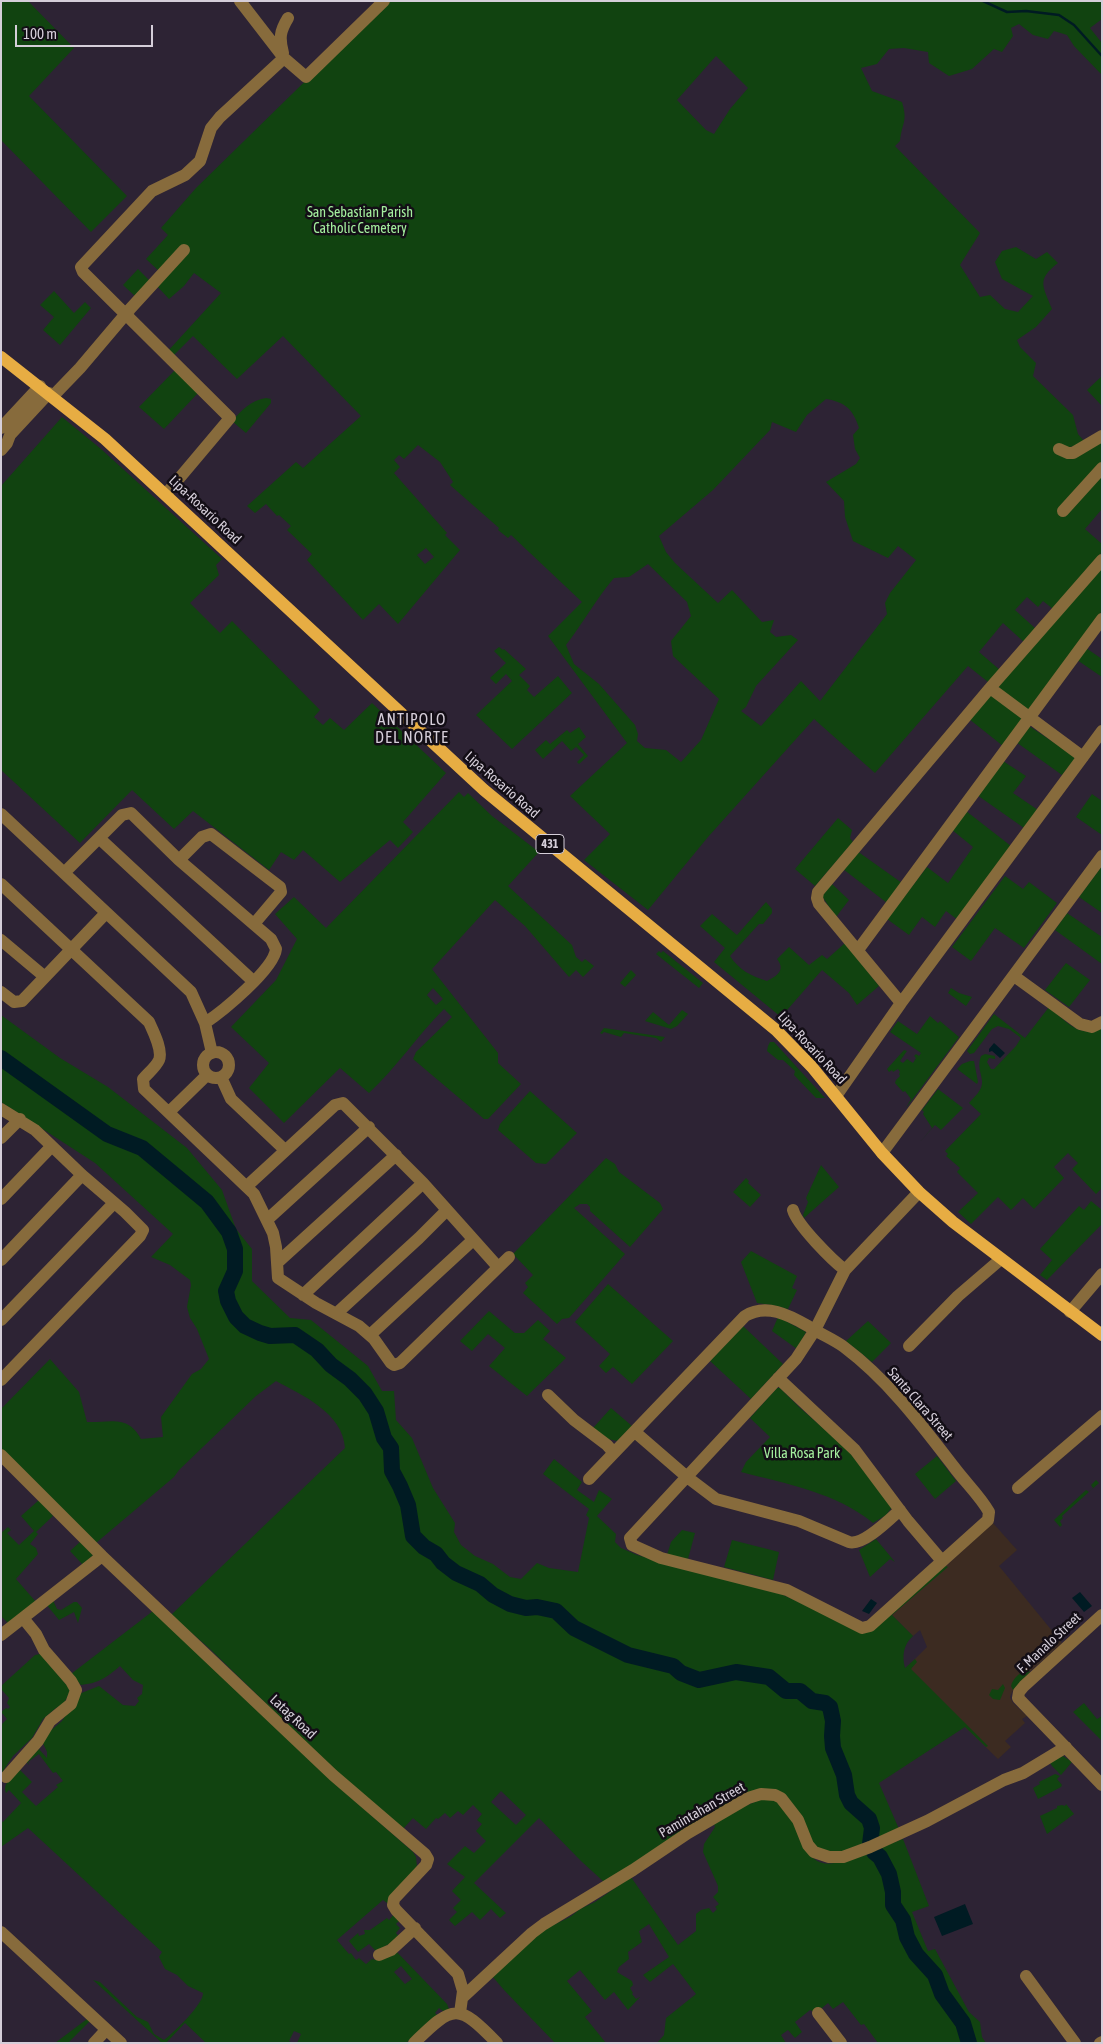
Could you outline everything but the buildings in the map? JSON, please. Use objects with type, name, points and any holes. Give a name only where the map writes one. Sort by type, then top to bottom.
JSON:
[{"type":"main road","name":"Lipa-Rosario Road","points":[[1,357],[105,439],[484,790],[760,1015],[798,1052],[882,1153],[953,1222],[1099,1333]]},
{"type":"street","points":[[240,1],[284,58],[306,77],[370,7],[384,1]]},
{"type":"street","points":[[284,58],[279,35],[288,18]]},
{"type":"street","points":[[166,494],[230,418],[125,315],[83,272],[81,267],[152,191],[185,175],[200,161],[211,128],[220,117],[284,58]]},
{"type":"street","points":[[1,450],[7,443],[5,431],[47,392],[80,368],[184,250]]},
{"type":"street","points":[[1059,450],[1073,453],[1100,438]]},
{"type":"street","points":[[1063,511],[1102,468]]},
{"type":"street","points":[[901,1003],[819,904],[818,892],[990,688],[1102,560]]},
{"type":"street","points":[[858,950],[1102,619]]},
{"type":"street","points":[[990,688],[1083,757]]},
{"type":"street","points":[[836,1096],[901,1003],[1102,731]]},
{"type":"street","points":[[64,873],[122,815],[131,813],[179,860],[271,939],[276,949],[270,964],[217,1015],[205,1023]]},
{"type":"street","points":[[1,814],[191,992],[205,1023],[212,1053]]},
{"type":"street","points":[[179,860],[202,837],[211,834],[280,887],[281,892],[254,924]]},
{"type":"street","points":[[99,838],[253,981]]},
{"type":"street","points":[[882,1153],[1102,856]]},
{"type":"street","points":[[1,884],[148,1022],[156,1039],[160,1055],[158,1062],[143,1079],[142,1085],[146,1092],[254,1194],[268,1219],[276,1247],[278,1278],[303,1295],[359,1326],[370,1335],[391,1364],[400,1363],[509,1257]]},
{"type":"street","points":[[1,992],[14,1002],[20,1002],[106,913]]},
{"type":"street","points":[[1,940],[45,978]]},
{"type":"street","points":[[1014,976],[1080,1024],[1092,1027],[1102,1022]]},
{"type":"street","points":[[212,1053],[220,1053],[227,1059],[227,1071],[221,1077],[213,1078],[207,1075],[203,1068],[204,1060],[212,1053]]},
{"type":"street","points":[[169,1112],[207,1075]]},
{"type":"street","points":[[221,1077],[231,1099],[285,1150]]},
{"type":"street","points":[[247,1186],[340,1102],[346,1105],[396,1154],[498,1267]]},
{"type":"street","points":[[1,1109],[35,1130],[51,1147],[141,1226],[142,1233],[1,1380]]},
{"type":"street","points":[[1,1138],[20,1119]]},
{"type":"street","points":[[268,1219],[369,1127]]},
{"type":"street","points":[[1,1199],[51,1147]]},
{"type":"street","points":[[277,1264],[396,1154]]},
{"type":"street","points":[[1,1260],[82,1175]]},
{"type":"street","points":[[303,1295],[423,1183]]},
{"type":"street","points":[[778,1378],[855,1450],[900,1510],[942,1561],[870,1626],[862,1628],[786,1590],[661,1558],[629,1541],[631,1536],[802,1352],[845,1270],[920,1192]]},
{"type":"street","points":[[1,1320],[114,1203]]},
{"type":"street","points":[[337,1313],[419,1238],[446,1210]]},
{"type":"street","points":[[793,1210],[803,1228],[845,1270]]},
{"type":"street","points":[[370,1335],[473,1240]]},
{"type":"street","points":[[909,1346],[958,1296],[1000,1259]]},
{"type":"street","points":[[1070,1312],[1102,1274]]},
{"type":"street","name":"Santa Clara Street","points":[[588,1479],[635,1432],[722,1338],[750,1312],[766,1310],[782,1314],[815,1330],[845,1348],[899,1398],[989,1512],[988,1520],[942,1561]]},
{"type":"street","points":[[548,1395],[574,1420],[608,1446],[614,1453]]},
{"type":"street","points":[[1018,1488],[1102,1416]]},
{"type":"street","points":[[635,1432],[687,1477],[716,1499],[799,1521],[854,1543],[863,1540],[900,1510]]},
{"type":"street","name":"Latag Road","points":[[1,1455],[102,1556],[342,1784],[425,1854],[428,1859],[426,1866],[393,1902],[396,1910],[458,1974],[463,1985],[460,2013]]},
{"type":"street","points":[[4,1629],[22,1618],[102,1556]]},
{"type":"street","name":"F. Manalo Street","points":[[1066,1747],[1021,1703],[1018,1695],[1040,1670],[1102,1615]]},
{"type":"street","points":[[6,1777],[38,1741],[50,1721],[71,1704],[76,1690],[71,1681],[44,1650],[36,1634],[22,1618]]},
{"type":"street","points":[[1066,1747],[1102,1785]]},
{"type":"street","name":"Pamintahan Street","points":[[463,1997],[544,1924],[633,1870],[688,1833],[748,1798],[761,1794],[775,1795],[780,1798],[798,1820],[811,1850],[819,1855],[836,1857],[855,1853],[887,1839],[1023,1772],[1066,1747]]},
{"type":"street","points":[[379,1955],[391,1950],[414,1928]]},
{"type":"street","points":[[1,1932],[121,2043]]},
{"type":"street","points":[[1026,1976],[1075,2043]]},
{"type":"street","points":[[414,2043],[441,2019],[451,2014],[460,2013],[471,2018],[497,2043]]},
{"type":"street","points":[[818,2013],[841,2043]]},
{"type":"street","points":[[94,2043],[106,2030]]},
{"type":"shaded area","points":[[993,1523],[1017,1550],[999,1566],[1062,1643],[1025,1676],[1012,1692],[1010,1697],[1013,1703],[1027,1716],[1022,1719],[1025,1723],[1005,1741],[1011,1747],[998,1759],[905,1669],[927,1647],[920,1630],[913,1636],[892,1615]]},
{"type":"green space","points":[[1,1],[28,1],[74,48],[29,96],[127,196],[91,232],[1,140]]},
{"type":"green space","name":"San Sebastian Parish Catholic Cemetery","points":[[387,1],[1102,1],[1102,19],[1090,28],[1102,43],[1102,75],[1074,46],[1067,35],[1054,31],[1048,39],[1033,35],[1019,24],[1011,28],[1013,36],[1002,52],[994,49],[972,69],[949,76],[929,63],[928,52],[904,48],[889,49],[877,64],[861,68],[872,91],[902,102],[904,122],[900,141],[895,146],[980,233],[960,265],[980,297],[990,295],[1005,309],[1018,312],[1033,296],[1002,279],[995,262],[1002,251],[1016,247],[1036,259],[1047,252],[1058,263],[1047,274],[1043,284],[1052,309],[1036,327],[1017,340],[1020,347],[1036,363],[1033,376],[1073,415],[1078,434],[1084,441],[1082,444],[1058,450],[1102,442],[1102,509],[1085,529],[1102,544],[1102,552],[1053,609],[1043,601],[1038,607],[1027,597],[1015,610],[1036,629],[1025,643],[1003,623],[979,652],[1000,670],[988,682],[968,666],[875,773],[814,719],[708,837],[648,910],[584,860],[610,834],[570,796],[627,743],[548,636],[582,602],[511,535],[508,538],[498,530],[499,528],[450,485],[453,482],[440,462],[418,445],[404,459],[399,455],[394,460],[400,467],[394,473],[447,533],[445,535],[460,550],[398,624],[379,604],[363,620],[307,560],[312,554],[287,530],[291,526],[279,515],[277,516],[266,504],[255,513],[247,506],[296,462],[303,468],[361,416],[283,336],[237,379],[193,336],[172,357],[167,352],[221,293],[194,273],[184,286],[169,299],[156,285],[160,272],[146,259],[168,235],[161,228],[196,188]],"holes":[[[716,56],[748,88],[730,109],[714,134],[706,130],[677,100]],[[826,399],[843,404],[851,411],[857,421],[859,428],[853,435],[855,449],[860,458],[856,464],[826,482],[844,501],[845,517],[853,541],[888,558],[898,546],[916,560],[890,593],[885,603],[887,614],[820,701],[801,681],[761,726],[741,711],[746,707],[756,686],[798,640],[791,635],[776,637],[770,632],[774,620],[762,622],[732,590],[718,603],[675,563],[666,552],[659,536],[713,490],[770,430],[772,422],[796,432],[807,415]],[[426,548],[434,557],[425,564],[417,555]],[[648,564],[687,602],[691,616],[671,641],[673,656],[719,699],[701,740],[681,762],[666,750],[645,748],[637,741],[638,734],[635,725],[599,684],[574,664],[566,645],[614,578],[629,577]]]},
{"type":"green space","points":[[138,269],[151,282],[137,298],[123,285]]},
{"type":"green space","points":[[54,291],[74,313],[85,302],[91,308],[60,345],[43,330],[54,317],[40,305]]},
{"type":"green space","points":[[175,370],[199,392],[164,429],[139,407]]},
{"type":"green space","points":[[1102,376],[1102,406],[1087,390]]},
{"type":"green space","points":[[266,398],[271,399],[271,403],[246,433],[232,421],[251,404]]},
{"type":"green space","points":[[62,417],[101,449],[222,559],[216,565],[219,575],[190,603],[220,633],[232,621],[320,710],[314,717],[323,725],[330,718],[344,730],[372,703],[446,773],[403,822],[413,832],[398,848],[390,840],[340,882],[303,850],[294,860],[281,852],[269,870],[193,811],[174,829],[132,790],[80,843],[1,770],[1,486]]},
{"type":"green space","points":[[1102,566],[1102,611],[1028,710],[1002,692],[998,685]]},
{"type":"green space","points":[[499,647],[504,649],[526,669],[519,675],[530,686],[527,690],[534,697],[558,676],[572,693],[512,749],[476,715],[512,681],[506,674],[496,684],[490,678],[506,663],[494,651]]},
{"type":"green space","points":[[1086,648],[1102,659],[1102,677],[1077,660]]},
{"type":"green space","points":[[990,695],[1022,718],[1003,746],[969,719]]},
{"type":"green space","points":[[1029,726],[1074,756],[1074,760],[1062,775],[1016,742]]},
{"type":"green space","points":[[579,727],[586,737],[578,744],[588,756],[579,764],[577,762],[584,755],[576,747],[571,751],[562,741],[543,759],[535,750],[546,740],[550,744],[567,730],[570,733]]},
{"type":"green space","points":[[1003,761],[1026,776],[1013,793],[1038,810],[1024,828],[977,795]]},
{"type":"green space","points":[[459,792],[464,797],[468,793],[492,816],[539,852],[508,886],[572,945],[576,957],[582,962],[585,959],[594,966],[583,977],[576,970],[569,977],[525,926],[495,900],[432,969],[498,1053],[498,1063],[521,1084],[488,1119],[484,1119],[413,1059],[416,1052],[452,1017],[444,1009],[389,1073],[369,1093],[340,1068],[284,1123],[249,1088],[269,1063],[231,1027],[276,980],[297,939],[275,914],[294,897],[326,928]],"holes":[[[433,988],[443,999],[436,1005],[427,995]]]},
{"type":"green space","points":[[1092,794],[1102,801],[1102,835],[1076,817]]},
{"type":"green space","points":[[966,811],[1011,846],[958,920],[946,911],[935,927],[922,917],[909,935],[887,919],[927,867],[948,883],[973,847],[951,829]]},
{"type":"green space","points":[[838,818],[852,830],[850,838],[853,842],[815,886],[795,869]]},
{"type":"green space","points":[[857,851],[902,883],[887,903],[843,869]]},
{"type":"green space","points":[[1102,866],[1102,913],[1079,897]]},
{"type":"green space","points":[[1005,876],[1023,889],[1029,882],[1057,903],[1024,948],[995,928],[971,961],[952,947]]},
{"type":"green space","points":[[832,884],[849,900],[836,917],[822,896]]},
{"type":"green space","points":[[766,902],[772,909],[772,913],[763,924],[759,924],[730,956],[741,969],[767,981],[779,972],[781,966],[777,959],[789,947],[809,965],[822,955],[827,959],[845,943],[879,986],[857,1005],[849,993],[822,970],[781,1017],[714,962],[725,948],[700,926],[712,914],[737,935]]},
{"type":"green space","points":[[1067,913],[1102,937],[1102,964],[1055,930]]},
{"type":"green space","points":[[659,951],[661,953],[663,951],[703,983],[699,988],[656,954]]},
{"type":"green space","points":[[1066,963],[1090,980],[1069,1007],[1045,990]]},
{"type":"green space","points":[[631,970],[636,975],[625,987],[620,983]]},
{"type":"green space","points":[[951,988],[972,997],[966,1006],[948,993]]},
{"type":"green space","points":[[1049,1007],[1067,1023],[1080,1030],[1094,1031],[1102,1028],[1102,1188],[1096,1194],[1072,1169],[1078,1163],[1068,1153],[1054,1167],[1064,1178],[1034,1209],[1023,1198],[1011,1210],[998,1197],[971,1224],[958,1212],[978,1193],[957,1172],[960,1168],[946,1156],[948,1154],[945,1151],[981,1114],[969,1103],[978,1093],[982,1084],[979,1066],[981,1056],[985,1054],[995,1056],[995,1059],[989,1058],[987,1062],[991,1069],[994,1069],[1021,1038],[1009,1029],[998,1026],[992,1029],[974,1053],[970,1054],[967,1051],[994,1014],[1025,1038]]},
{"type":"green space","points":[[682,1010],[688,1014],[677,1026],[671,1029],[645,1021],[653,1012],[669,1025]]},
{"type":"green space","points":[[1,1015],[60,1058],[108,1087],[187,1148],[222,1190],[236,1229],[252,1249],[252,1281],[290,1318],[311,1320],[368,1366],[382,1391],[394,1391],[396,1420],[412,1438],[433,1488],[455,1523],[454,1532],[461,1545],[475,1556],[493,1564],[510,1577],[521,1579],[537,1563],[549,1568],[578,1572],[589,1518],[586,1515],[589,1509],[543,1474],[554,1459],[582,1482],[577,1490],[594,1502],[599,1490],[612,1499],[597,1516],[616,1534],[615,1542],[621,1548],[637,1555],[781,1594],[860,1630],[946,1566],[948,1567],[892,1615],[913,1636],[907,1643],[904,1651],[905,1668],[915,1659],[917,1662],[911,1669],[988,1746],[986,1747],[965,1727],[879,1783],[899,1829],[839,1853],[817,1850],[773,1789],[604,1882],[539,1818],[474,1883],[506,1913],[500,1918],[491,1909],[480,1920],[472,1912],[455,1926],[449,1920],[457,1912],[453,1908],[461,1900],[452,1891],[465,1877],[447,1864],[465,1846],[474,1853],[486,1841],[476,1831],[482,1824],[477,1820],[482,1814],[473,1805],[463,1815],[458,1811],[450,1818],[445,1813],[438,1819],[436,1818],[426,1829],[413,1818],[403,1829],[344,1779],[209,1648],[171,1615],[345,1448],[343,1436],[329,1415],[309,1399],[276,1381],[256,1396],[174,1477],[96,1543],[1,1448],[1,1409],[50,1359],[79,1392],[87,1422],[110,1421],[124,1423],[136,1431],[141,1439],[163,1437],[161,1417],[192,1374],[201,1369],[209,1359],[197,1329],[190,1318],[187,1307],[191,1285],[190,1280],[170,1265],[151,1257],[173,1234],[95,1163],[1,1102]],"holes":[[[501,1791],[526,1815],[516,1825],[491,1802]]]},
{"type":"green space","points":[[930,1016],[938,1023],[940,1021],[959,1037],[906,1108],[911,1099],[895,1083],[900,1076],[900,1072],[898,1069],[889,1072],[887,1069],[904,1050],[907,1051],[900,1061],[903,1063],[907,1059],[913,1063],[916,1058],[914,1056],[916,1054],[919,1056],[921,1053],[890,1032],[898,1021],[917,1034]]},
{"type":"green space","points":[[604,1028],[665,1037],[661,1042],[656,1038],[624,1033],[621,1037],[604,1032],[600,1033]]},
{"type":"green space","points":[[770,1042],[774,1042],[825,1098],[816,1098],[794,1075],[795,1071],[783,1060],[778,1060],[767,1051]]},
{"type":"green space","points":[[974,1061],[977,1084],[957,1069],[962,1064]]},
{"type":"green space","points":[[938,1089],[963,1108],[941,1130],[935,1125],[920,1142],[932,1128],[922,1110]]},
{"type":"green space","points":[[530,1091],[577,1133],[546,1164],[536,1163],[498,1130],[500,1124]]},
{"type":"green space","points":[[606,1158],[615,1164],[619,1172],[660,1203],[663,1209],[630,1247],[590,1211],[590,1207],[587,1204],[580,1204],[574,1208],[625,1254],[569,1318],[562,1319],[557,1324],[523,1293],[528,1287],[525,1283],[533,1275],[513,1254]]},
{"type":"green space","points":[[821,1165],[839,1187],[804,1218],[803,1215],[808,1202],[806,1198]]},
{"type":"green space","points":[[746,1178],[749,1181],[748,1183],[761,1195],[750,1207],[733,1192]]},
{"type":"green space","points":[[1091,1201],[1102,1210],[1102,1224],[1047,1280],[1040,1275],[1052,1260],[1040,1249],[1079,1206],[1084,1210]]},
{"type":"green space","points":[[751,1251],[797,1276],[792,1288],[797,1290],[788,1309],[757,1303],[741,1262]]},
{"type":"green space","points":[[608,1284],[673,1341],[632,1384],[613,1367],[606,1373],[599,1366],[610,1354],[575,1322]]},
{"type":"green space","points":[[489,1311],[515,1333],[524,1333],[538,1320],[550,1331],[543,1339],[566,1358],[527,1396],[489,1366],[505,1348],[488,1334],[472,1351],[460,1341]]},
{"type":"green space","points":[[778,1317],[806,1332],[797,1349],[772,1331]]},
{"type":"green space","points":[[868,1321],[891,1343],[872,1362],[846,1341]]},
{"type":"green space","points":[[743,1326],[783,1364],[751,1399],[710,1361]]},
{"type":"green space","name":"Villa Rosa Park","points":[[777,1388],[780,1388],[847,1449],[892,1507],[886,1515],[873,1523],[844,1504],[828,1497],[741,1472],[746,1462],[770,1437],[750,1418]]},
{"type":"green space","points":[[611,1408],[632,1426],[617,1441],[608,1439],[593,1428]]},
{"type":"green space","points":[[937,1456],[956,1481],[935,1499],[915,1474]]},
{"type":"green space","points":[[1096,1480],[1099,1483],[1090,1491],[1093,1488],[1091,1485]]},
{"type":"green space","points":[[1086,1490],[1089,1492],[1062,1516],[1063,1518],[1060,1521],[1062,1525],[1060,1527],[1054,1520]]},
{"type":"green space","points":[[39,1500],[53,1516],[36,1532],[38,1534],[30,1544],[36,1548],[38,1554],[16,1579],[36,1602],[8,1623],[1,1616],[1,1533],[8,1527],[11,1530],[7,1533],[19,1545],[34,1531],[21,1516]]},
{"type":"green space","points":[[682,1530],[695,1533],[688,1559],[667,1555],[671,1542]]},
{"type":"green space","points":[[876,1539],[895,1562],[890,1559],[870,1577],[859,1550]]},
{"type":"green space","points":[[732,1540],[779,1552],[773,1580],[724,1567]]},
{"type":"green space","points":[[80,1542],[93,1555],[83,1565],[70,1551]]},
{"type":"green space","points":[[52,1598],[57,1609],[61,1610],[77,1602],[82,1608],[78,1623],[74,1612],[59,1620],[46,1604]]},
{"type":"green space","points":[[153,1611],[339,1787],[413,1852],[416,1857],[417,1867],[390,1905],[383,1900],[337,1940],[356,1960],[359,1958],[366,1964],[372,1959],[375,1960],[395,1950],[447,2004],[449,2009],[443,2011],[439,2008],[435,2013],[437,2015],[406,2043],[297,2043],[301,2034],[294,2031],[289,2041],[293,2043],[206,2043],[185,2023],[166,2043],[162,2043],[93,1980],[100,1982],[137,2017],[148,2022],[154,2034],[164,2040],[193,2011],[202,1998],[203,1993],[188,1986],[177,1975],[165,1969],[159,1957],[162,1952],[28,1828],[1,1847],[1,1821],[3,1822],[21,1803],[9,1790],[6,1793],[5,1789],[9,1780],[20,1770],[32,1782],[22,1792],[36,1806],[58,1787],[56,1785],[63,1781],[56,1772],[53,1773],[39,1754],[28,1762],[29,1765],[25,1760],[39,1749],[47,1758],[47,1752],[42,1741],[62,1721],[79,1694],[99,1686],[123,1705],[135,1706],[139,1701],[137,1698],[142,1694],[143,1685],[133,1680],[120,1666],[102,1679],[81,1685],[71,1674]],"holes":[[[401,1966],[412,1979],[405,1984],[394,1972]]]},
{"type":"green space","points":[[40,1654],[71,1690],[63,1705],[56,1708],[43,1719],[32,1738],[13,1756],[1,1774],[1,1725],[7,1719],[1,1712],[10,1707],[7,1703],[9,1698],[1,1689],[1,1686],[35,1655]]},
{"type":"green space","points":[[1028,1670],[1030,1672],[1013,1690],[1011,1686],[1015,1678]]},
{"type":"green space","points":[[1003,1684],[1005,1688],[1000,1700],[993,1699],[989,1695],[992,1689],[998,1690]]},
{"type":"green space","points":[[1084,1703],[1097,1719],[1102,1716],[1102,1741],[1073,1712]]},
{"type":"green space","points":[[1063,1756],[1072,1762],[1061,1775],[1049,1761]]},
{"type":"green space","points":[[1055,1774],[1060,1776],[1057,1779],[1062,1785],[1061,1787],[1038,1799],[1033,1788],[1040,1784],[1039,1782]]},
{"type":"green space","points":[[762,1799],[774,1800],[783,1806],[790,1815],[806,1849],[813,1858],[822,1863],[842,1861],[903,1839],[929,1906],[912,1912],[928,1951],[935,1949],[969,2012],[980,2022],[982,2037],[986,2043],[878,2043],[864,2024],[861,2025],[843,2002],[833,2009],[828,2003],[816,2013],[810,2010],[795,2022],[802,2032],[795,2038],[788,2030],[781,2035],[786,2043],[657,2043],[664,2035],[666,2018],[696,1994],[673,1964],[650,1982],[643,1975],[669,1957],[649,1924],[639,1931],[642,1942],[628,1952],[629,1959],[619,1967],[617,1972],[632,1981],[633,1985],[630,1988],[632,1994],[636,1999],[640,1997],[628,2010],[614,1992],[605,2000],[580,1970],[567,1981],[592,2011],[585,2017],[606,2043],[555,2043],[492,1976],[539,1932],[570,1917],[631,1877],[678,1945],[696,1931],[696,1914],[701,1910],[709,1908],[713,1913],[717,1909],[715,1907],[719,1904],[713,1897],[718,1892],[718,1886],[703,1852],[704,1844],[715,1827],[714,1824],[743,1807]]},
{"type":"green space","points":[[1066,1804],[1074,1814],[1047,1834],[1040,1816],[1057,1808],[1057,1806],[1065,1806]]},
{"type":"green space","points":[[394,1914],[400,1920],[396,1924],[400,1928],[396,1933],[400,1938],[376,1951],[369,1944],[358,1952],[349,1941],[358,1933],[359,1936],[365,1934],[364,1930],[370,1930],[387,1918],[389,1920]]},
{"type":"green space","points":[[87,2019],[90,2021],[68,2043],[55,2043]]},
{"type":"water","points":[[994,1043],[1005,1053],[1000,1058],[992,1051],[989,1052]]},
{"type":"water","points":[[1080,1592],[1092,1606],[1084,1612],[1072,1598]]},
{"type":"water","points":[[871,1599],[877,1603],[869,1614],[862,1611]]},
{"type":"water","points":[[965,1904],[973,1924],[942,1936],[934,1917]]},
{"type":"waterway","points":[[983,1],[1007,12],[1026,11],[1059,15],[1074,25],[1102,56]]},
{"type":"waterway","points":[[1,1058],[107,1134],[142,1148],[207,1202],[229,1232],[235,1249],[235,1271],[226,1291],[228,1301],[236,1317],[245,1326],[260,1333],[270,1336],[295,1335],[317,1350],[331,1365],[350,1379],[365,1394],[376,1411],[384,1438],[391,1448],[392,1471],[408,1505],[413,1536],[424,1547],[436,1554],[443,1563],[456,1573],[480,1584],[493,1595],[510,1604],[526,1608],[537,1607],[556,1611],[574,1628],[628,1655],[673,1666],[681,1673],[699,1680],[736,1672],[769,1677],[786,1691],[800,1691],[812,1701],[825,1703],[830,1707],[833,1721],[833,1748],[844,1775],[847,1795],[851,1803],[869,1819],[872,1828],[870,1844],[889,1874],[893,1892],[893,1905],[903,1920],[907,1937],[916,1954],[935,1975],[942,1994],[963,2023],[969,2043]]},
{"type":"district","name":"ANTIPOLO DEL NORTE","points":[[412,729]]}]
